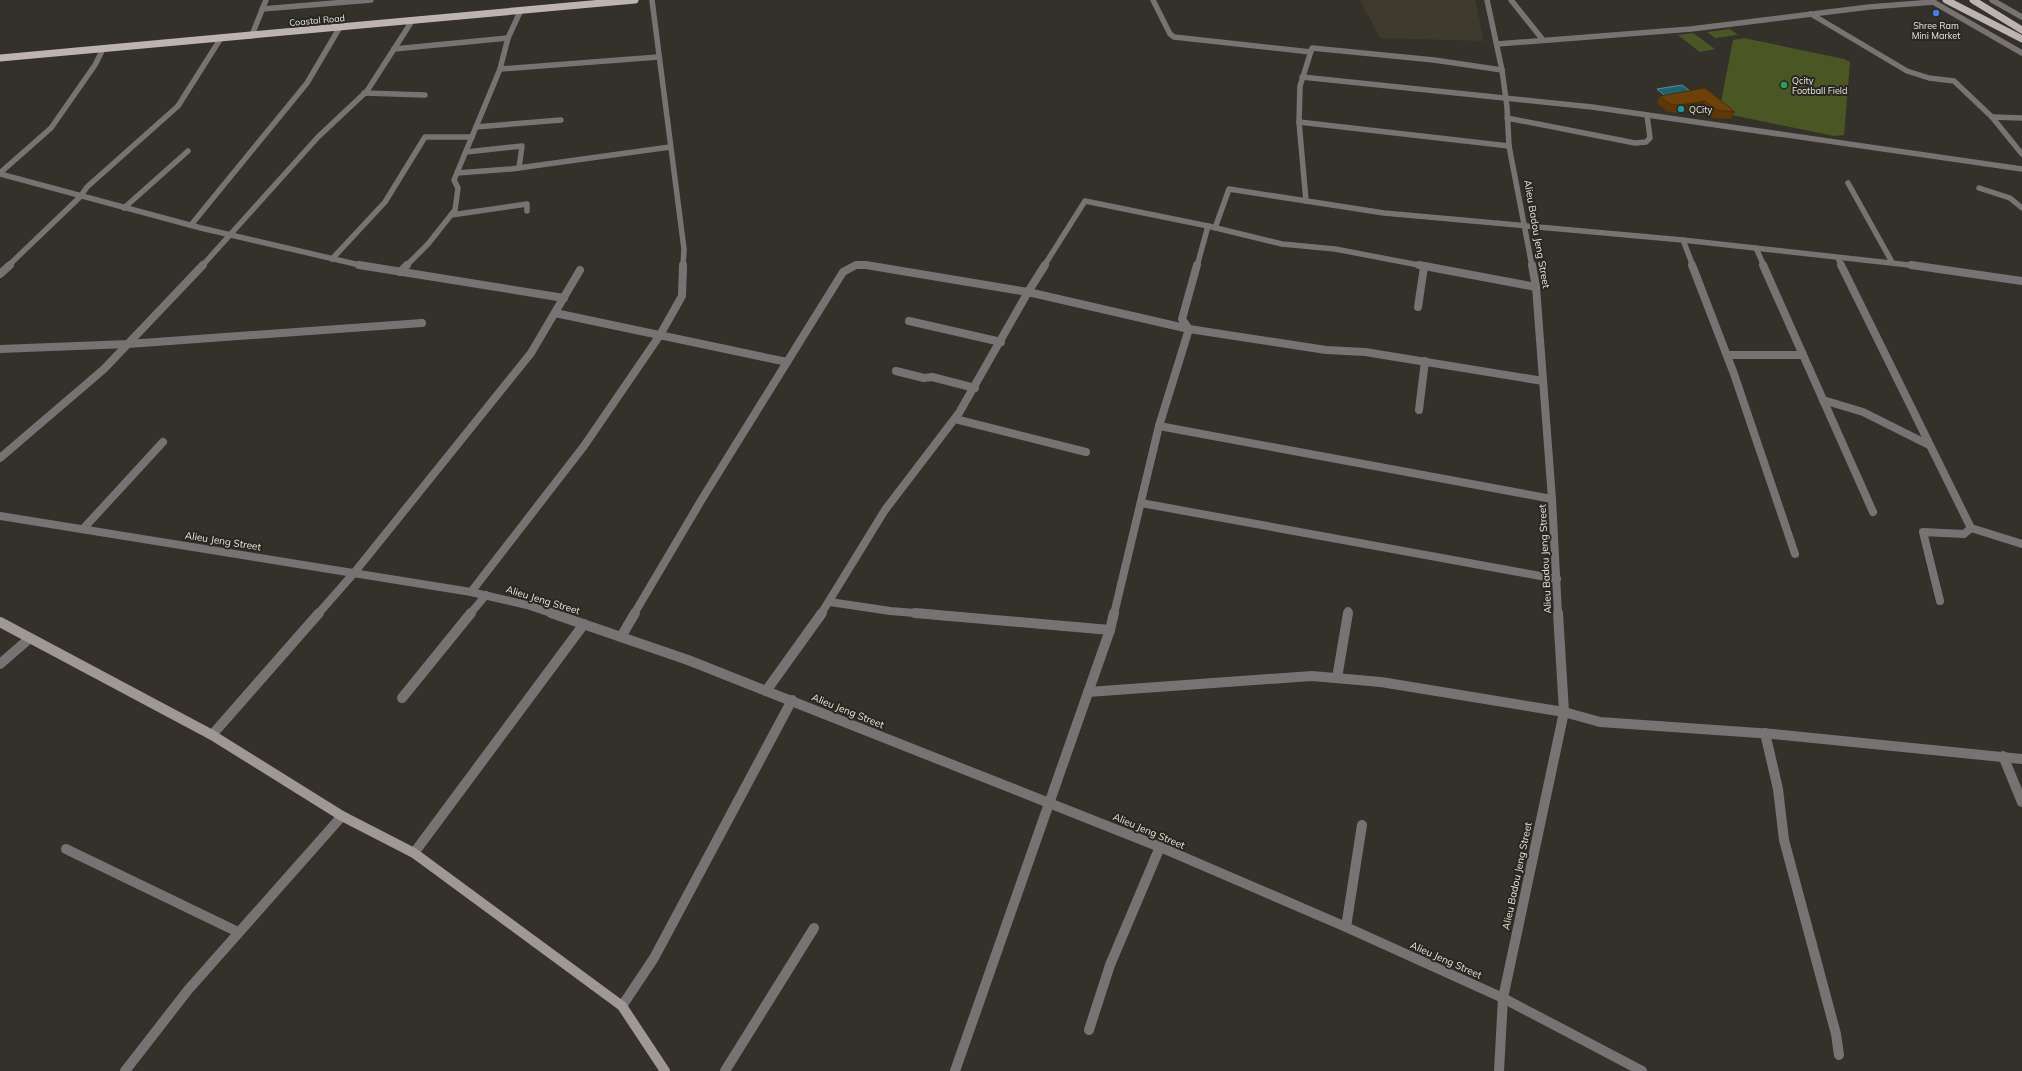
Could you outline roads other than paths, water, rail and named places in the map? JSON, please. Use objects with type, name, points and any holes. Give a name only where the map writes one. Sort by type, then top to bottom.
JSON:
[{"type":"main road","name":"Coastal Road","points":[[0,58],[520,12],[635,0]]},
{"type":"main road","points":[[1946,0],[2022,39]]},
{"type":"main road","points":[[1956,0],[1994,24]]},
{"type":"main road","points":[[1968,0],[2012,24]]},
{"type":"main road","points":[[1973,0],[2022,30]]},
{"type":"street","points":[[252,35],[266,0]]},
{"type":"street","points":[[262,10],[371,0]]},
{"type":"street","points":[[471,592],[584,446],[660,335],[682,296],[684,257],[652,0]]},
{"type":"street","points":[[1153,0],[1170,34],[1174,36],[1311,52]]},
{"type":"street","name":"Alieu Badou Jeng Street","points":[[1487,0],[1502,70],[1506,98],[1509,146],[1536,287],[1552,499],[1564,712],[1503,998],[1499,1071]]},
{"type":"street","points":[[1511,0],[1542,40]]},
{"type":"street","points":[[1992,0],[2022,17]]},
{"type":"street","points":[[1496,44],[1691,29],[1869,7],[1932,1],[2022,53]]},
{"type":"street","points":[[400,272],[428,244],[455,210],[458,188],[454,180],[500,69],[508,38],[520,12]]},
{"type":"street","points":[[1811,14],[1907,71],[1929,78],[1954,81],[1992,117],[2022,154]]},
{"type":"street","points":[[0,458],[104,369],[181,289],[318,137],[364,93],[412,21]]},
{"type":"street","points":[[1755,21],[1763,26]]},
{"type":"street","points":[[191,224],[307,83],[340,27]]},
{"type":"street","points":[[0,274],[80,197],[87,187],[178,106],[221,38]]},
{"type":"street","points":[[394,49],[508,38]]},
{"type":"street","points":[[1306,201],[1299,122],[1300,86],[1312,48],[1434,60],[1502,70]]},
{"type":"street","points":[[0,173],[51,128],[95,65],[103,49]]},
{"type":"street","points":[[500,69],[658,57]]},
{"type":"street","points":[[1302,77],[1506,98],[1647,115],[2022,168]]},
{"type":"street","points":[[364,93],[425,95]]},
{"type":"street","points":[[1507,118],[1635,143],[1646,142],[1650,138],[1647,115]]},
{"type":"street","points":[[1992,117],[2022,118]]},
{"type":"street","points":[[476,127],[561,120]]},
{"type":"street","points":[[1299,122],[1509,146]]},
{"type":"street","points":[[332,259],[385,202],[425,137],[472,137]]},
{"type":"street","points":[[466,152],[522,146],[520,168]]},
{"type":"street","points":[[457,173],[520,168],[670,147]]},
{"type":"street","points":[[124,208],[188,151]]},
{"type":"street","points":[[0,173],[80,197],[332,259],[400,272],[564,298]]},
{"type":"street","points":[[1848,183],[1892,262]]},
{"type":"street","points":[[1979,188],[2010,198],[2022,208]]},
{"type":"street","points":[[1189,329],[1182,320],[1212,227],[1228,189],[1384,213],[1683,240],[1838,258],[1892,262],[2022,281]]},
{"type":"street","points":[[766,691],[830,602],[885,510],[955,419],[975,388],[1028,292],[1085,201],[1212,227],[1282,244],[1335,250],[1536,287]]},
{"type":"street","points":[[451,214],[527,204],[527,212]]},
{"type":"street","points":[[1683,240],[1727,355],[1795,554]]},
{"type":"street","points":[[1756,248],[1873,512]]},
{"type":"street","points":[[1838,258],[1953,496],[1971,528],[2022,544]]},
{"type":"street","points":[[622,637],[702,499],[843,272],[856,265],[1028,292],[1189,329],[1326,350],[1365,352],[1543,380]]},
{"type":"street","points":[[1418,307],[1424,267]]},
{"type":"street","points":[[212,735],[354,573],[531,353],[580,270]]},
{"type":"street","points":[[555,313],[787,362]]},
{"type":"street","points":[[909,320],[1001,342]]},
{"type":"street","points":[[0,349],[128,344],[422,323]]},
{"type":"street","points":[[955,1071],[1051,802],[1110,630],[1159,426],[1189,329]]},
{"type":"street","points":[[1727,355],[1804,355]]},
{"type":"street","points":[[1419,410],[1425,361]]},
{"type":"street","points":[[896,371],[924,378],[932,377],[975,388]]},
{"type":"street","points":[[1823,400],[1862,412],[1929,445]]},
{"type":"street","points":[[955,419],[1086,452]]},
{"type":"street","points":[[1159,426],[1552,499]]},
{"type":"street","points":[[83,529],[163,442]]},
{"type":"street","points":[[1141,503],[1557,579]]},
{"type":"street","name":"Alieu Jeng Street","points":[[0,516],[471,592],[527,605],[584,624],[688,660],[792,700],[934,758],[1051,802],[1160,847],[1346,927],[1503,998],[1642,1071]]},
{"type":"street","points":[[1940,601],[1923,532],[1964,534],[1971,528]]},
{"type":"street","points":[[402,698],[486,595]]},
{"type":"street","points":[[830,602],[890,611],[1110,630]]},
{"type":"street","points":[[1337,678],[1348,610]]},
{"type":"street","points":[[0,622],[212,735],[342,816],[414,854],[622,1006],[665,1071]]},
{"type":"street","points":[[414,854],[584,624]]},
{"type":"street","points":[[0,664],[30,638]]},
{"type":"street","points":[[1088,692],[1312,676],[1381,682],[1564,712],[1600,722],[1765,733],[2022,759]]},
{"type":"street","points":[[622,1006],[654,958],[792,700]]},
{"type":"street","points":[[1765,733],[1778,789],[1784,840],[1836,1034],[1839,1055]]},
{"type":"street","points":[[2003,756],[2022,802]]},
{"type":"street","points":[[125,1071],[188,990],[342,816]]},
{"type":"street","points":[[1346,927],[1362,825]]},
{"type":"street","points":[[1089,1030],[1110,965],[1160,847]]},
{"type":"street","points":[[66,849],[238,932]]},
{"type":"street","points":[[725,1071],[814,928]]},
{"type":"water","points":[[1682,85],[1694,94],[1669,99],[1657,89]]},
{"type":"place","name":"Shree Ram Mini Market","points":[[1936,13]]},
{"type":"place","name":"Qcity Football Field","points":[[1784,85]]},
{"type":"place","name":"QCity","points":[[1681,109]]}]
